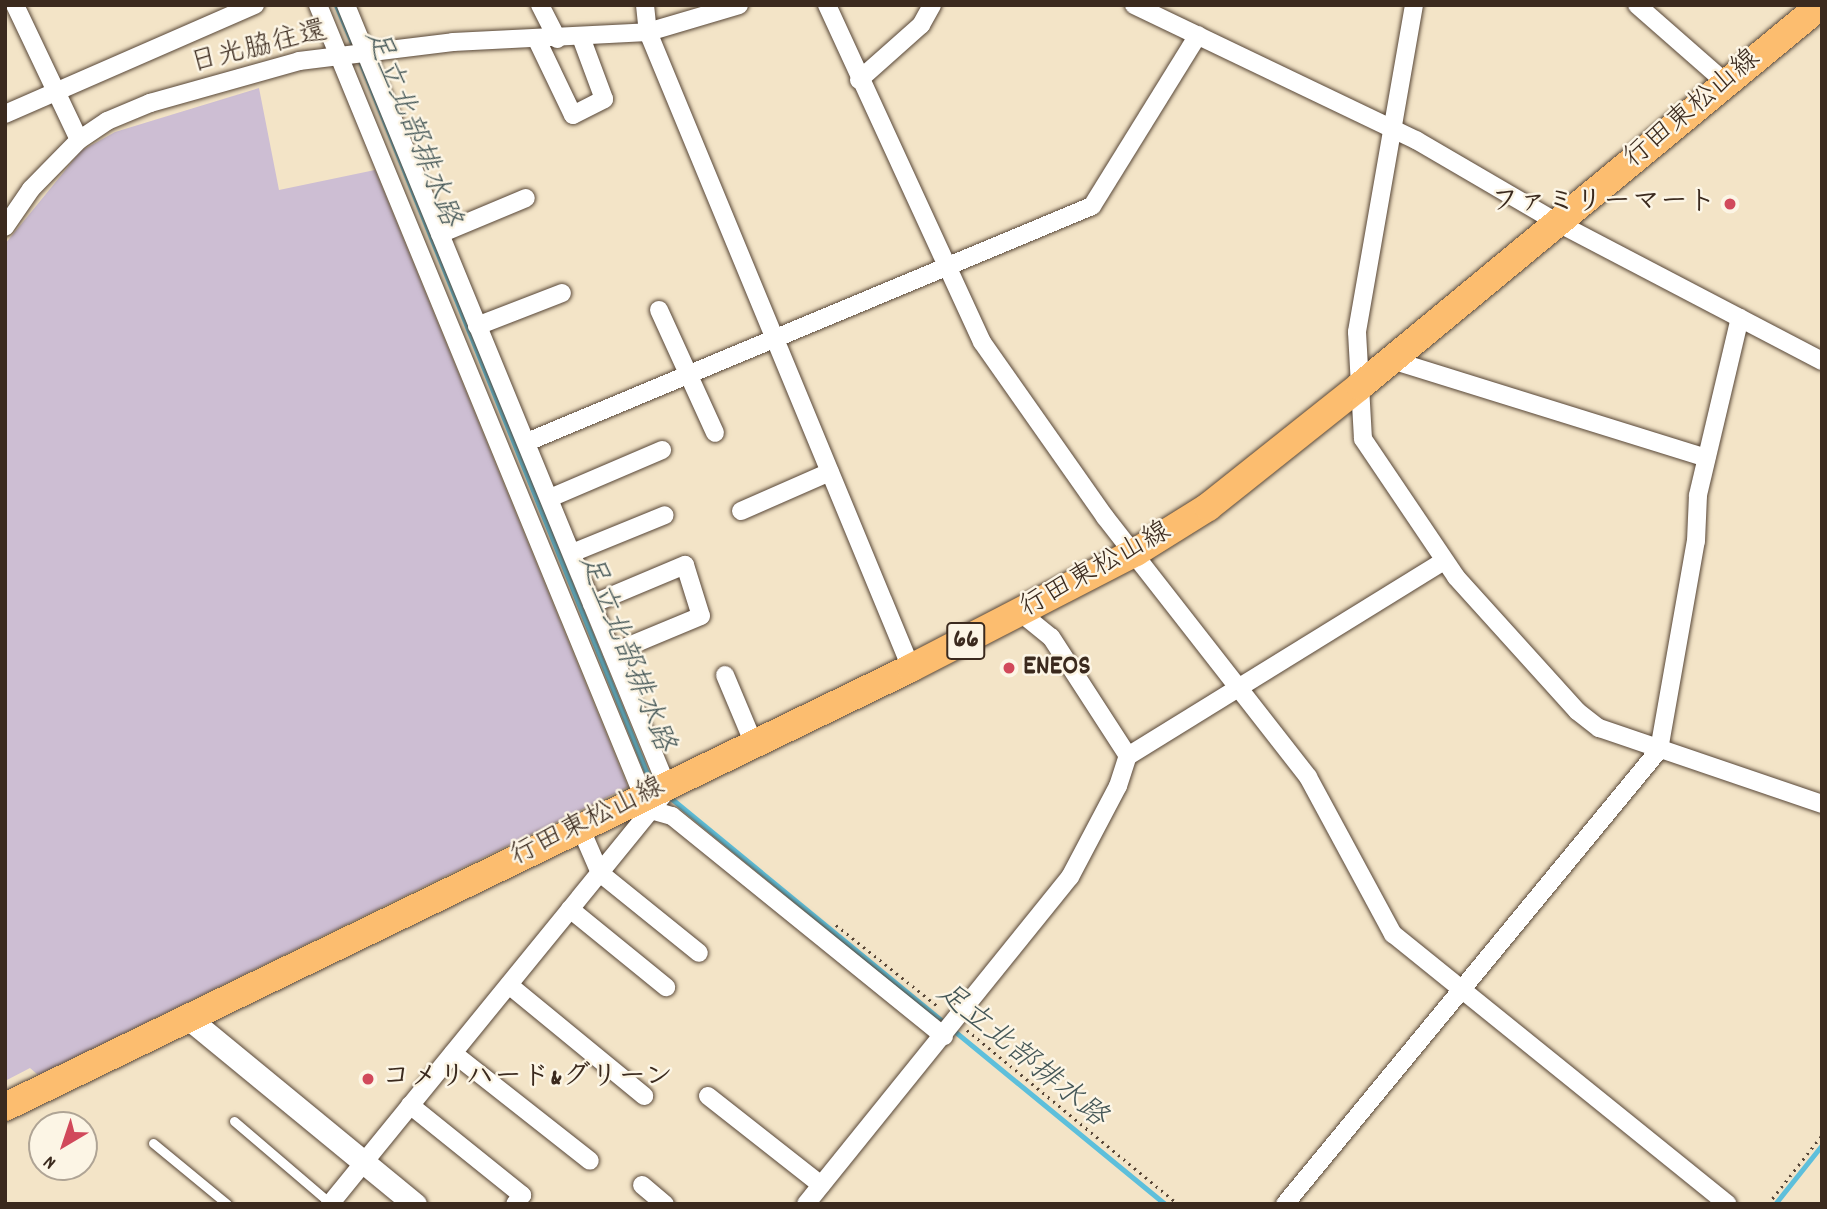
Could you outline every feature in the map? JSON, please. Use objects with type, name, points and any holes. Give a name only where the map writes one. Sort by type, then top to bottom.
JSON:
[{"type":"main road","name":"行田東松山線","points":[[5,1107],[580,827],[653,797],[754,744],[1021,613],[1136,552],[1208,507],[1360,386],[1821,5]]},
{"type":"street","points":[[15,5],[53,93],[79,140]]},
{"type":"street","points":[[5,114],[255,5]]},
{"type":"street","points":[[318,5],[653,797],[672,816],[944,1036]]},
{"type":"street","points":[[346,5],[612,653],[653,797]]},
{"type":"street","points":[[540,5],[557,39]]},
{"type":"street","points":[[645,5],[648,32],[911,668]]},
{"type":"street","name":"日光脇往還","points":[[5,227],[32,189],[79,140],[107,121],[150,103],[299,61],[453,42],[557,39],[648,32],[739,5]]},
{"type":"street","points":[[827,5],[943,266],[982,342],[1105,517],[1136,552],[1238,690],[1308,778],[1393,934],[1728,1204]]},
{"type":"street","points":[[859,80],[921,25],[932,5]]},
{"type":"street","points":[[1134,5],[1394,132],[1416,140],[1558,223],[1822,361]]},
{"type":"street","points":[[1414,5],[1394,132],[1357,332],[1363,439],[1444,561],[1577,711],[1600,729],[1822,804]]},
{"type":"street","points":[[1637,5],[1726,83]]},
{"type":"street","points":[[527,442],[1092,206],[1198,35]]},
{"type":"street","points":[[537,40],[573,115],[604,99],[581,37]]},
{"type":"street","points":[[440,234],[526,198]]},
{"type":"street","points":[[477,327],[562,293]]},
{"type":"street","points":[[659,310],[715,433]]},
{"type":"street","points":[[1285,1204],[1460,987],[1659,750],[1706,458],[1740,318]]},
{"type":"street","points":[[1392,360],[1706,458]]},
{"type":"street","points":[[550,498],[662,450]]},
{"type":"street","points":[[741,511],[831,472]]},
{"type":"street","points":[[572,553],[665,515]]},
{"type":"street","points":[[806,1204],[1070,877],[1118,786],[1128,756],[1444,561]]},
{"type":"street","points":[[592,604],[685,565],[701,616],[612,653]]},
{"type":"street","points":[[1021,613],[1051,637],[1128,756]]},
{"type":"street","points":[[725,675],[754,744]]},
{"type":"street","points":[[330,1204],[600,873],[653,797]]},
{"type":"street","points":[[580,827],[600,873],[699,953]]},
{"type":"street","points":[[570,909],[666,987]]},
{"type":"street","points":[[509,985],[644,1096]]},
{"type":"street","points":[[187,1017],[364,1162],[405,1201]]},
{"type":"street","points":[[453,1053],[590,1161]]},
{"type":"street","points":[[708,1097],[821,1185]]},
{"type":"street","points":[[410,1105],[522,1195],[515,1204]]},
{"type":"street","points":[[642,1185],[665,1204]]},
{"type":"lane","points":[[234,1121],[330,1204]]},
{"type":"lane","points":[[153,1143],[227,1204]]},
{"type":"path","points":[[1768,1204],[1822,1135]]},
{"type":"shaded area","points":[[259,88],[279,190],[375,170],[628,787],[38,1075],[30,1068],[5,1081],[5,244],[81,151],[115,132]]},
{"type":"waterway","name":"足立北部排水路","points":[[336,5],[356,52]]},
{"type":"waterway","name":"足立北部排水路","points":[[360,61],[646,771],[656,783]]},
{"type":"waterway","name":"足立北部排水路","points":[[667,795],[1165,1204]]},
{"type":"waterway","name":"足立北部排水路","points":[[1775,1204],[1822,1145]]},
{"type":"place","name":"ファミリーマート","points":[[1730,204]]},
{"type":"place","name":"ENEOS","points":[[1009,668]]},
{"type":"place","name":"コメリハード&グリーン","points":[[368,1079]]}]
